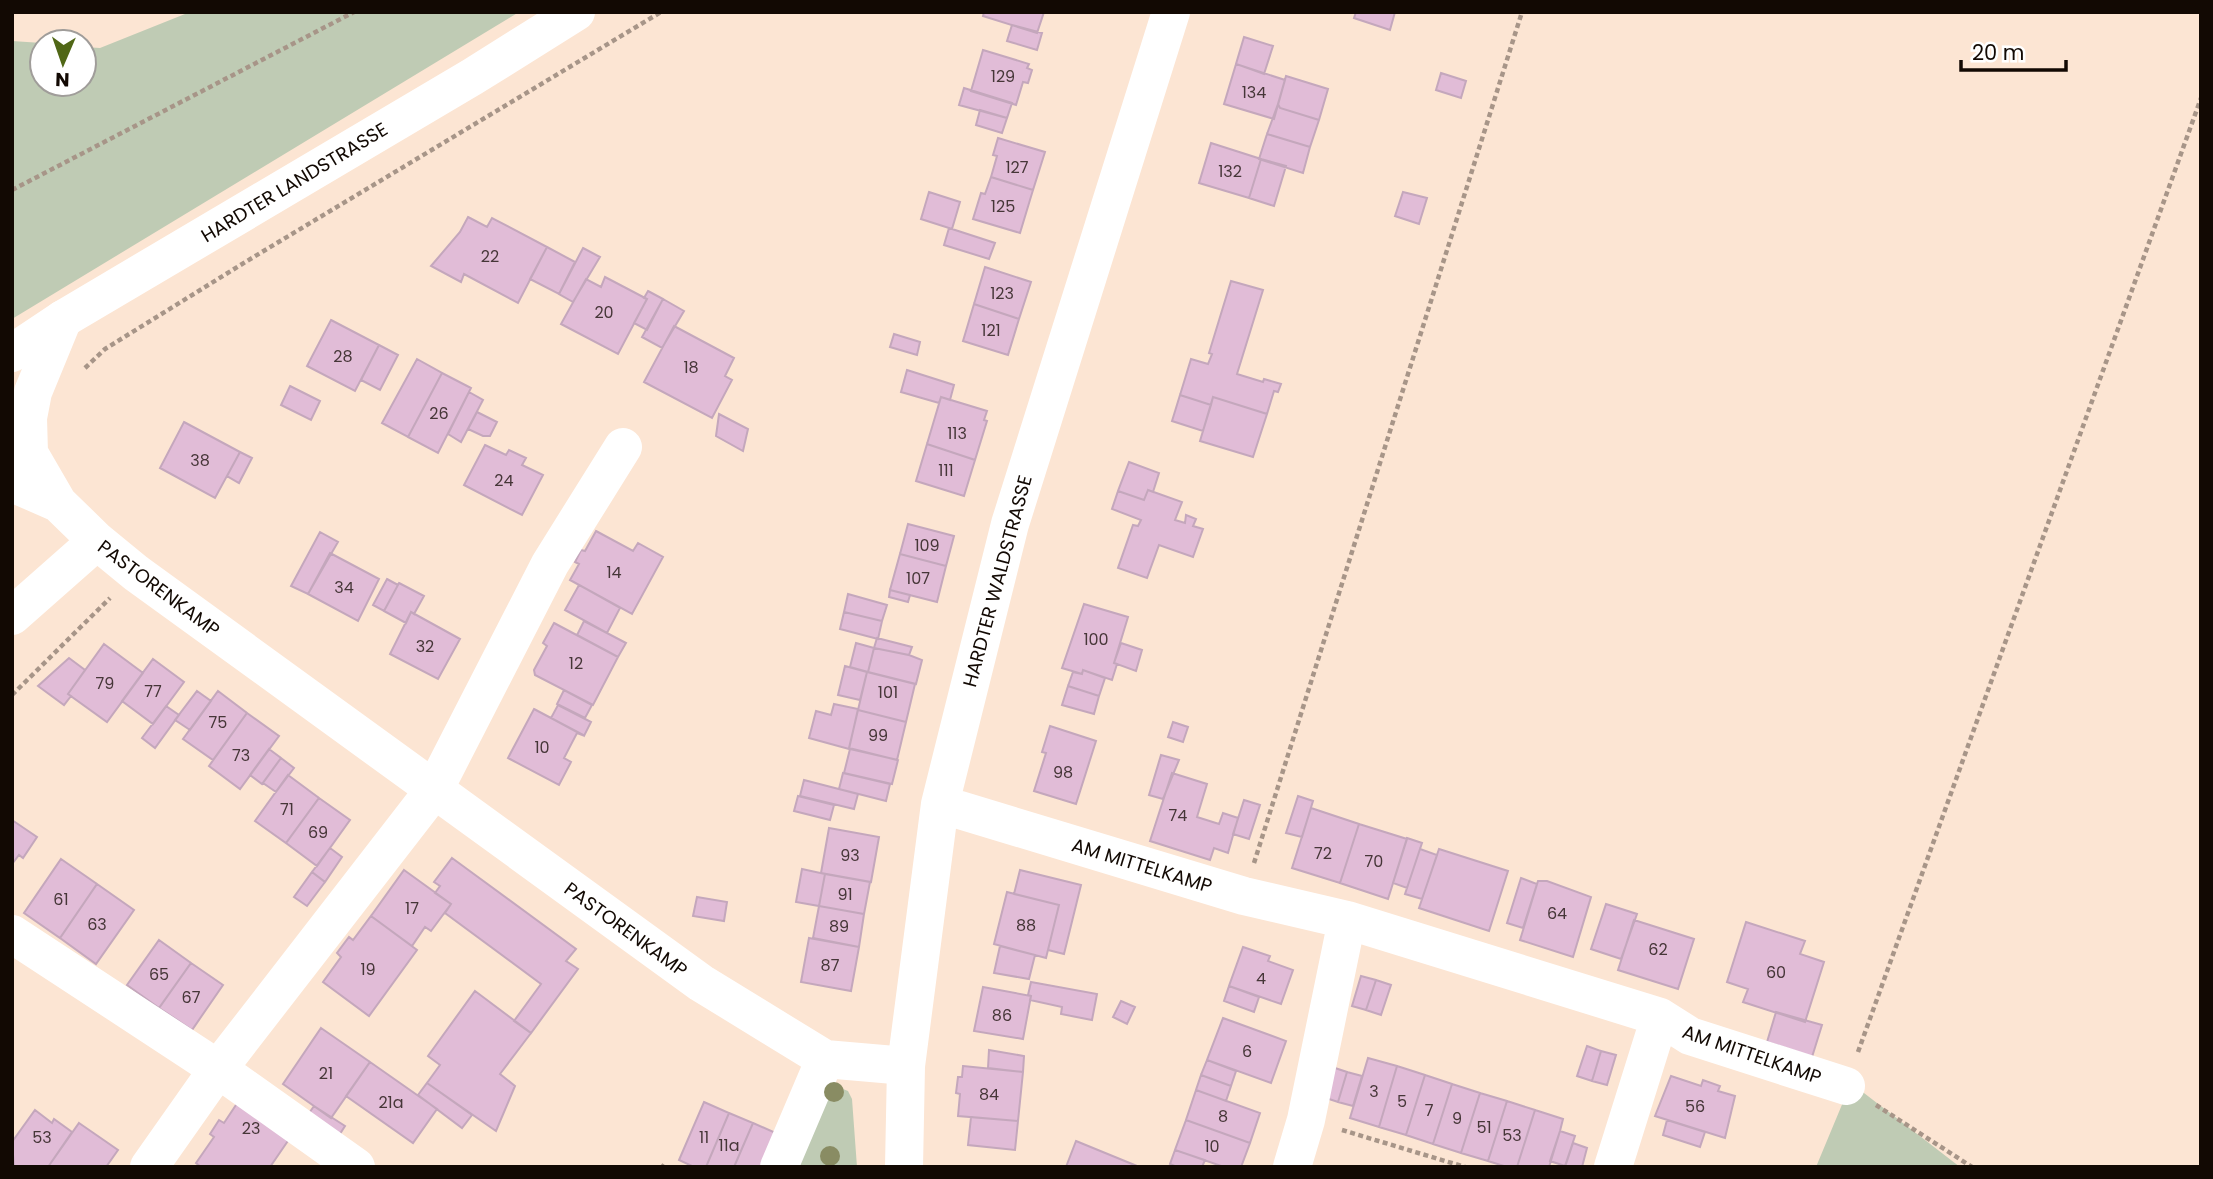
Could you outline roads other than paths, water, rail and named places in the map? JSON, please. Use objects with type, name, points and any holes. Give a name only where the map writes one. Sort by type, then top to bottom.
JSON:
[{"type":"street","name":"HARDTER LANDSTRASSE","points":[[12,353],[63,319],[460,85],[576,12]]},
{"type":"street","name":"HARDTER WALDSTRASSE","points":[[904,1167],[906,1066],[940,804],[1010,524],[1171,12]]},
{"type":"street","name":"PASTORENKAMP","points":[[63,319],[33,392],[18,456],[58,503],[97,541],[136,573],[701,982],[825,1059],[906,1066]]},
{"type":"street","points":[[149,1167],[218,1069],[434,790],[550,564],[623,447]]},
{"type":"street","points":[[12,616],[97,541]]},
{"type":"street","name":"AM MITTELKAMP","points":[[940,804],[1244,896],[1346,920],[1660,1017],[1689,1036],[1846,1086]]},
{"type":"street","points":[[1292,1167],[1306,1120],[1346,920]]},
{"type":"street","points":[[12,934],[218,1069],[356,1167]]},
{"type":"street","name":"AM MITTELKAMP","points":[[1613,1167],[1660,1017]]},
{"type":"street","points":[[779,1167],[825,1059]]}]
